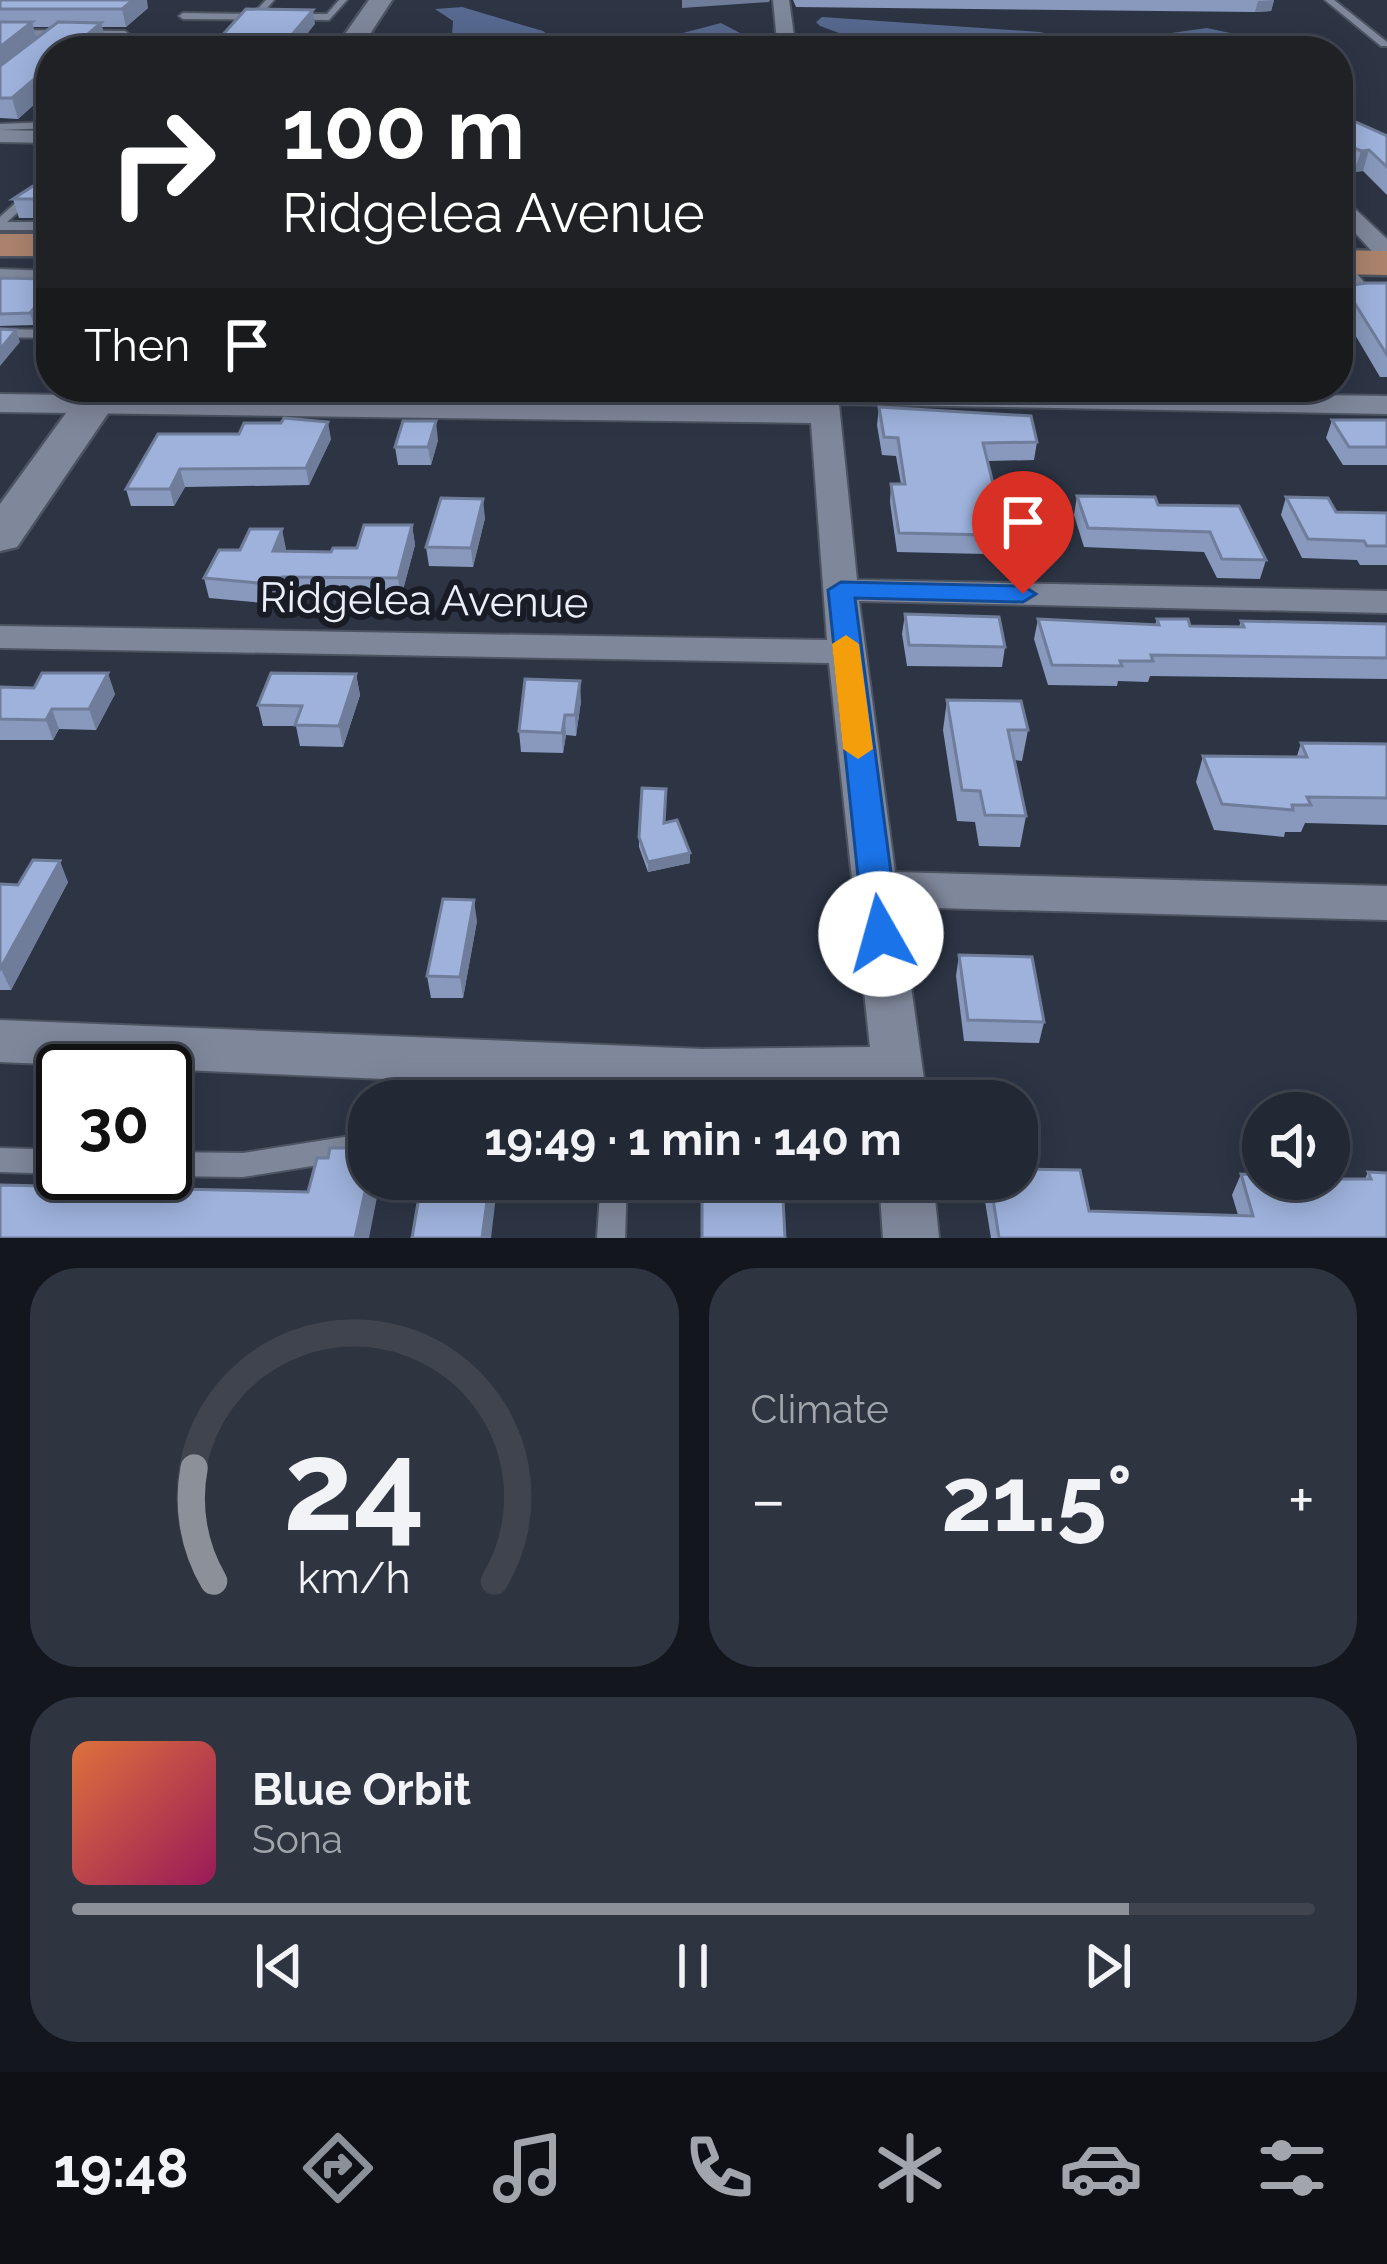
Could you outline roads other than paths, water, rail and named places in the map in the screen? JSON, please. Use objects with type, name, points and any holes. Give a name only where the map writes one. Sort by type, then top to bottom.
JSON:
[{"type":"main road","points":[[345,29],[381,0]]},
{"type":"main road","points":[[0,245],[36,245]]},
{"type":"main road","points":[[1353,262],[1387,263]]},
{"type":"main road","points":[[0,537],[96,402]]},
{"type":"street","points":[[781,0],[785,36]]},
{"type":"street","points":[[1,128],[36,134]]},
{"type":"street","points":[[1353,216],[1387,253]]},
{"type":"street","points":[[0,403],[36,400]]},
{"type":"street","points":[[824,402],[846,652],[898,1080]]},
{"type":"street","points":[[1106,402],[1387,405]]},
{"type":"street","points":[[841,590],[1387,602]]},
{"type":"street","name":"Ridgelea Avenue","points":[[0,637],[846,652]]},
{"type":"street","points":[[876,890],[1387,903]]},
{"type":"street","points":[[0,1041],[489,1080]]},
{"type":"street","points":[[908,1200],[911,1238]]},
{"type":"lane","points":[[255,16],[270,0]]},
{"type":"lane","points":[[183,16],[255,16],[345,29],[343,0]]},
{"type":"lane","points":[[1329,0],[1384,44]]},
{"type":"lane","points":[[0,33],[123,36]]},
{"type":"lane","points":[[24,124],[36,113]]},
{"type":"lane","points":[[1,128],[36,124]]},
{"type":"lane","points":[[0,225],[26,199],[36,196]]},
{"type":"lane","points":[[0,225],[36,226]]},
{"type":"lane","points":[[0,273],[36,274]]},
{"type":"lane","points":[[1353,278],[1363,290],[1387,290]]},
{"type":"lane","points":[[0,333],[36,334]]},
{"type":"lane","points":[[192,1164],[243,1165],[348,1148]]},
{"type":"lane","points":[[0,1160],[36,1161]]},
{"type":"lane","points":[[611,1238],[613,1200]]},
{"type":"water","points":[[462,7],[550,36],[452,36],[453,21],[435,9]]},
{"type":"water","points":[[822,17],[1057,36],[847,36],[816,22]]},
{"type":"water","points":[[721,23],[740,33],[736,36],[671,36]]},
{"type":"water","points":[[1207,28],[1244,36],[1150,36]]}]
